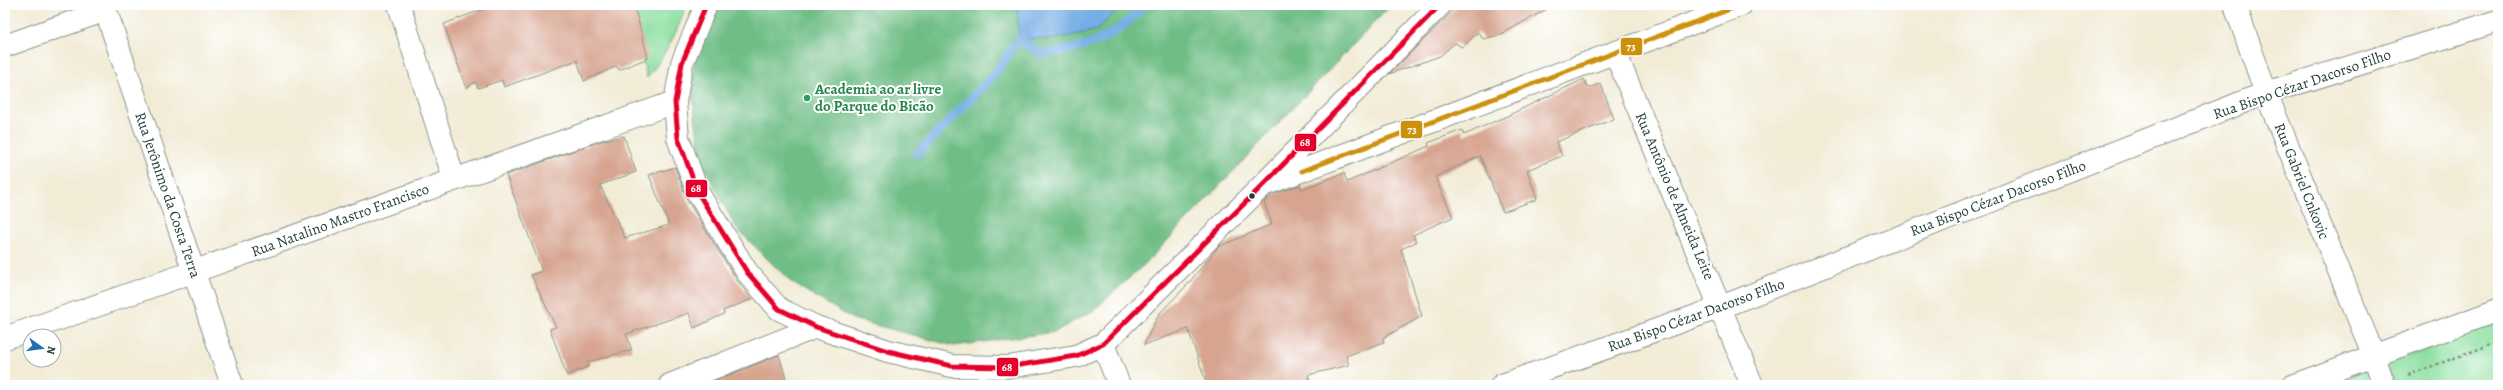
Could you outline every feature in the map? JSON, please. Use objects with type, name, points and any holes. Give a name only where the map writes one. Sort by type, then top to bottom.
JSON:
[{"type":"street","points":[[399,5],[454,179]]},
{"type":"street","points":[[706,5],[682,63],[675,102],[678,138],[698,193],[743,266],[779,308],[816,327],[888,351],[952,366],[1008,367],[1076,356],[1103,344],[1262,186],[1440,5]]},
{"type":"street","points":[[1262,186],[1741,5]]},
{"type":"street","name":"Rua Gabriel Cnkovic","points":[[2236,5],[2266,93],[2374,356],[2384,384]]},
{"type":"street","points":[[5,46],[105,8]]},
{"type":"street","name":"Rua Jerônimo da Costa Terra","points":[[105,8],[232,385]]},
{"type":"street","name":"Rua Bispo Cézar Dacorso Filho","points":[[1502,385],[1721,307],[2266,93],[2498,21]]},
{"type":"street","name":"Rua Antônio de Almeida Leite","points":[[1615,52],[1752,385]]},
{"type":"street","name":"Rua Natalino Mastro Francisco","points":[[5,338],[675,102]]},
{"type":"street","points":[[2294,385],[2498,310]]},
{"type":"street","points":[[670,385],[816,327]]},
{"type":"street","points":[[1103,344],[1119,385]]},
{"type":"path","points":[[2384,384],[2498,342]]},
{"type":"green space","points":[[630,5],[686,5],[679,25],[670,43],[660,61],[647,78]]},
{"type":"green space","points":[[714,5],[1391,5],[1148,261],[1094,310],[1055,332],[954,346],[853,319],[791,282],[736,228],[701,161],[691,85],[698,39]]},
{"type":"green space","points":[[2498,323],[2498,385],[2327,385]]},
{"type":"water","points":[[1017,5],[1121,5],[1097,30],[1055,39],[1019,39]]},
{"type":"building","points":[[494,5],[634,5],[648,58],[619,70],[617,66],[584,81],[577,60],[504,87],[502,80],[478,88],[475,82],[466,88],[444,24]]},
{"type":"building","points":[[1459,5],[1554,5],[1500,35],[1483,39],[1478,32],[1462,47],[1455,43],[1440,56],[1389,74]]},
{"type":"building","points":[[1584,79],[1588,88],[1601,84],[1614,119],[1556,142],[1562,156],[1527,170],[1537,199],[1503,212],[1480,156],[1435,177],[1453,217],[1413,235],[1416,242],[1401,249],[1422,316],[1383,338],[1384,342],[1346,356],[1349,365],[1308,375],[1312,385],[1207,385],[1188,329],[1144,345],[1158,315],[1188,284],[1218,247],[1272,224],[1264,202],[1271,195],[1300,185],[1302,189],[1344,173],[1347,182],[1429,146],[1428,143],[1462,130],[1464,135]]},
{"type":"building","points":[[624,136],[636,172],[600,185],[625,238],[669,225],[649,175],[675,167],[687,200],[736,279],[752,299],[723,311],[724,314],[694,328],[689,313],[626,334],[632,350],[588,362],[589,366],[567,376],[550,329],[556,327],[531,275],[542,271],[506,175],[604,140]]},
{"type":"building","points":[[779,355],[788,385],[704,385]]},
{"type":"waterway","points":[[917,154],[993,76],[1019,39],[1042,54],[1072,49],[1098,40],[1122,27],[1144,5]]},
{"type":"transit line","name":"68","points":[[706,5],[682,63],[675,102],[678,138],[698,193],[747,272],[779,309],[816,327],[888,351],[952,366],[1008,367],[1076,356],[1103,344],[1259,189],[1440,5]]},
{"type":"transit line","name":"73","points":[[1302,171],[1741,5]]},
{"type":"place","name":"Academia ao ar livre do Parque do Bicão","points":[[807,98]]}]
